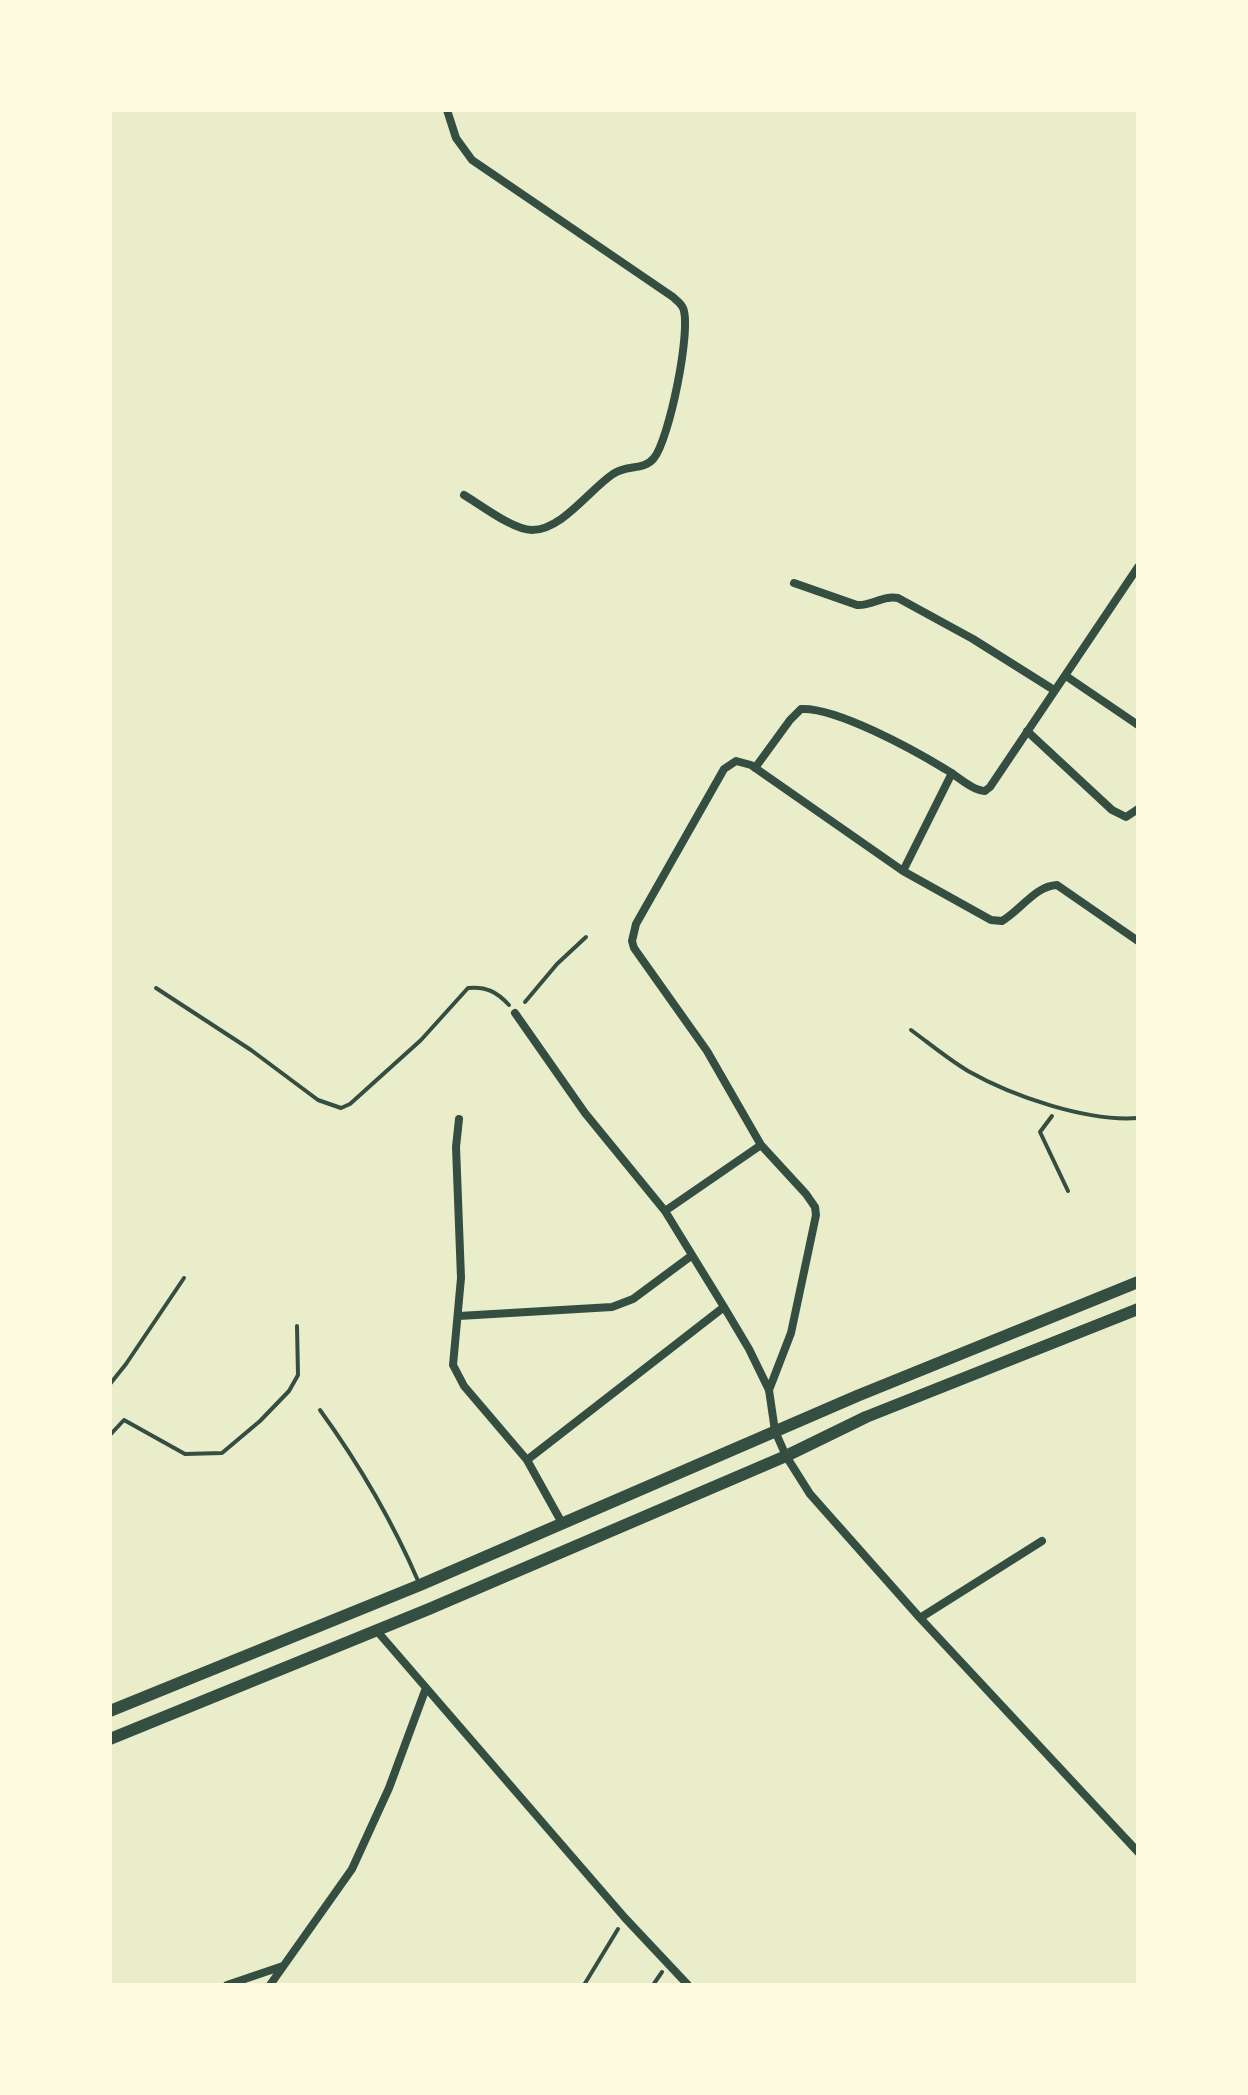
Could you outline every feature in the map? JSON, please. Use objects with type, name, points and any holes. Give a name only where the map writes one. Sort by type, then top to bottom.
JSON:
[{"type":"highway","points":[[110,1711],[420,1585],[775,1431],[1138,1282]]},
{"type":"highway","points":[[110,1739],[429,1609],[866,1418],[1138,1309]]},
{"type":"highway","points":[[420,1585],[429,1609]]},
{"type":"street","points":[[448,110],[456,138],[484,170],[672,298],[683,307],[685,318],[684,346],[668,429],[650,463],[615,472],[557,521],[535,530],[519,528],[464,496]]},
{"type":"street","points":[[755,768],[790,720],[804,708],[856,724],[985,791],[1138,567]]},
{"type":"street","points":[[794,583],[857,606],[892,596],[898,598],[1054,690]]},
{"type":"street","points":[[1066,676],[1138,725]]},
{"type":"street","points":[[1026,731],[1112,810],[1126,817],[1138,809]]},
{"type":"street","points":[[769,1390],[791,1334],[816,1215],[812,1201],[761,1145],[707,1051],[632,940],[636,924],[724,768],[736,761],[755,768],[903,870],[997,922],[1012,916],[1040,889],[1057,885],[1138,941]]},
{"type":"street","points":[[903,870],[952,774]]},
{"type":"street","points":[[515,1013],[586,1113],[665,1212],[749,1348],[769,1390],[775,1431],[799,1479],[827,1516],[1138,1852]]},
{"type":"street","points":[[459,1118],[456,1147],[461,1240],[453,1364],[464,1386],[527,1460],[562,1524]]},
{"type":"street","points":[[665,1212],[761,1145]]},
{"type":"street","points":[[459,1316],[612,1307],[634,1299],[691,1256]]},
{"type":"street","points":[[527,1460],[724,1307]]},
{"type":"street","points":[[920,1618],[1042,1541]]},
{"type":"street","points":[[377,1630],[624,1918],[688,1985]]},
{"type":"street","points":[[270,1985],[352,1869],[384,1802],[426,1688]]},
{"type":"street","points":[[227,1985],[283,1966]]},
{"type":"lane","points":[[911,1030],[969,1071],[1030,1097],[1088,1116],[1138,1118]]},
{"type":"lane","points":[[320,1410],[352,1454],[399,1536],[420,1585]]},
{"type":"path","points":[[156,988],[251,1050],[318,1100],[340,1108],[350,1104],[421,1040],[468,988],[486,988],[500,995],[515,1013],[586,937]]},
{"type":"path","points":[[1060,1106],[1040,1132],[1068,1192]]},
{"type":"path","points":[[110,1384],[184,1278]]},
{"type":"path","points":[[110,1435],[124,1420],[185,1454],[222,1453],[260,1421],[298,1375],[297,1326]]},
{"type":"path","points":[[584,1985],[624,1918]]}]
